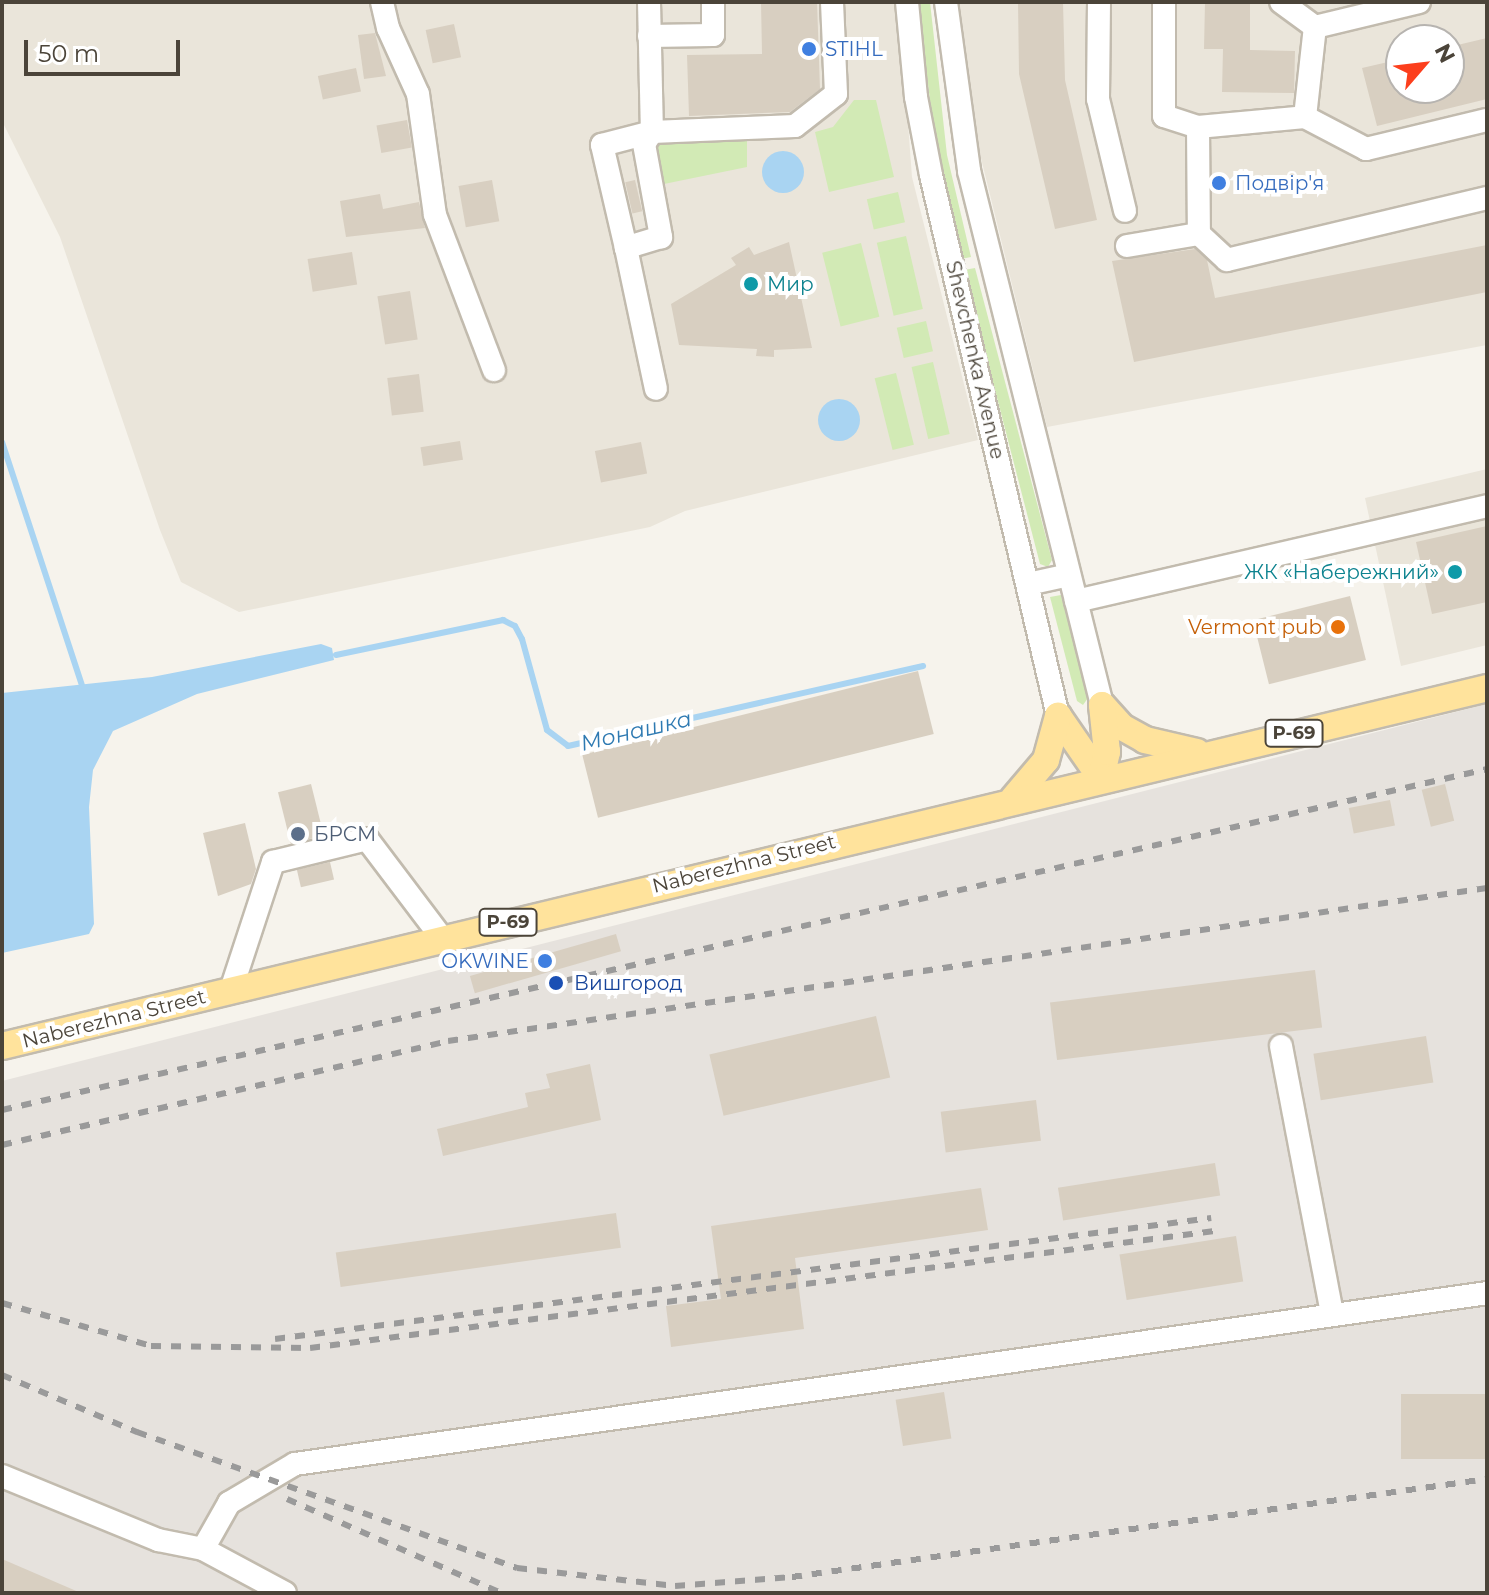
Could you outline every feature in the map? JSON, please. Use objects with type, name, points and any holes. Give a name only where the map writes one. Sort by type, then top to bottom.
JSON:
[{"type":"main road","name":"Naberezhna Street","points":[[2,1046],[1013,799],[1487,688]]},
{"type":"main road","points":[[1101,778],[1107,752],[1102,705]]},
{"type":"main road","points":[[1102,705],[1122,727],[1145,740],[1205,753]]},
{"type":"main road","points":[[1058,716],[1101,778]]},
{"type":"main road","points":[[1013,799],[1046,760],[1058,716]]},
{"type":"street","points":[[382,2],[388,28],[418,94],[435,215],[494,370]]},
{"type":"street","points":[[626,248],[661,237],[644,144],[652,132],[649,2]]},
{"type":"street","points":[[649,36],[713,35],[713,2]]},
{"type":"street","points":[[656,389],[602,145],[652,132],[795,126],[836,94],[832,2]]},
{"type":"street","name":"Shevchenka Avenue","points":[[907,2],[931,175],[1058,716]]},
{"type":"street","name":"Shevchenka Avenue","points":[[946,2],[969,171],[1102,705]]},
{"type":"street","points":[[1099,2],[1098,99],[1125,211]]},
{"type":"street","points":[[1164,2],[1164,116],[1198,127],[1305,117],[1366,149],[1487,120]]},
{"type":"street","points":[[1281,2],[1315,27],[1419,2]]},
{"type":"street","points":[[1305,117],[1315,27]]},
{"type":"street","points":[[1198,127],[1199,234],[1227,260],[1487,198]]},
{"type":"street","points":[[1127,246],[1199,234]]},
{"type":"street","points":[[1076,601],[1487,506]]},
{"type":"street","points":[[1028,584],[1069,575]]},
{"type":"street","points":[[231,990],[273,862],[367,839],[442,938]]},
{"type":"street","points":[[1281,1046],[1332,1313]]},
{"type":"street","points":[[203,1549],[229,1503],[295,1464],[1487,1293]]},
{"type":"street","points":[[2,1476],[158,1540],[203,1549],[285,1593]]},
{"type":"shaded area","points":[[2,2],[899,2],[912,177],[978,440],[685,511],[650,527],[239,612],[181,582],[160,530],[60,237],[2,121]]},
{"type":"shaded area","points":[[956,2],[1487,2],[1487,345],[1047,427],[965,93]]},
{"type":"shaded area","points":[[1487,469],[1487,645],[1401,666],[1365,498]]},
{"type":"shaded area","points":[[1487,704],[1487,1593],[2,1593],[2,1081]]},
{"type":"green space","points":[[918,2],[930,2],[947,155],[971,257],[961,259],[937,158]]},
{"type":"green space","points":[[854,100],[876,100],[894,177],[829,192],[815,132],[833,127]]},
{"type":"green space","points":[[747,126],[747,167],[664,184],[654,132]]},
{"type":"green space","points":[[898,192],[905,222],[874,229],[867,199]]},
{"type":"green space","points":[[906,236],[923,309],[894,316],[877,243]]},
{"type":"green space","points":[[861,243],[879,317],[841,326],[822,253]]},
{"type":"green space","points":[[975,268],[1052,560],[1048,567],[1040,564],[964,270]]},
{"type":"green space","points":[[926,321],[933,351],[904,358],[897,328]]},
{"type":"green space","points":[[933,362],[950,434],[928,439],[912,367]]},
{"type":"green space","points":[[896,373],[914,445],[893,450],[875,378]]},
{"type":"green space","points":[[1061,595],[1088,698],[1083,705],[1077,701],[1050,597]]},
{"type":"water","points":[[783,151],[798,157],[804,172],[798,187],[783,193],[768,187],[762,172],[768,157]]},
{"type":"water","points":[[839,399],[854,405],[860,420],[854,435],[839,441],[824,435],[818,420],[824,405]]},
{"type":"water","points":[[321,644],[332,648],[334,660],[197,694],[113,731],[93,770],[89,807],[94,924],[89,934],[2,953],[2,693],[152,677]]},
{"type":"building","points":[[761,2],[817,2],[820,89],[790,112],[689,116],[687,55],[762,54]]},
{"type":"building","points":[[1018,2],[1063,2],[1065,80],[1097,220],[1055,229],[1019,74]]},
{"type":"building","points":[[1205,2],[1250,2],[1250,50],[1295,51],[1294,93],[1222,92],[1223,49],[1204,49]]},
{"type":"building","points":[[454,24],[461,57],[433,63],[426,30]]},
{"type":"building","points":[[375,33],[386,76],[364,79],[358,35]]},
{"type":"building","points":[[1487,38],[1487,99],[1377,126],[1362,68],[1385,63],[1385,104],[1465,104],[1465,43]]},
{"type":"building","points":[[356,68],[361,91],[323,100],[318,76]]},
{"type":"building","points":[[407,120],[412,148],[381,153],[376,125]]},
{"type":"building","points":[[492,180],[499,221],[466,227],[459,186]]},
{"type":"building","points":[[635,180],[642,211],[632,213],[625,182]]},
{"type":"building","points":[[380,194],[383,209],[419,202],[425,228],[346,237],[340,201]]},
{"type":"building","name":"Мир","points":[[789,242],[812,348],[774,350],[774,357],[756,356],[757,349],[679,345],[671,304],[736,265],[731,258],[749,247],[754,255]]},
{"type":"building","points":[[1487,245],[1487,292],[1134,362],[1112,261],[1195,249],[1207,260],[1215,298]]},
{"type":"building","points":[[352,252],[357,285],[313,292],[308,259]]},
{"type":"building","points":[[410,291],[418,339],[385,345],[377,296]]},
{"type":"building","points":[[419,374],[424,412],[392,416],[387,378]]},
{"type":"building","points":[[460,441],[463,460],[423,466],[420,447]]},
{"type":"building","points":[[641,442],[647,473],[601,482],[595,451]]},
{"type":"building","name":"ЖК «Набережний»","points":[[1487,526],[1487,602],[1432,614],[1416,542]]},
{"type":"building","points":[[1350,596],[1366,660],[1269,684],[1253,620]]},
{"type":"building","points":[[918,671],[934,734],[598,818],[582,755]]},
{"type":"building","points":[[311,784],[324,835],[291,844],[278,792]]},
{"type":"building","points":[[1445,784],[1454,821],[1431,827],[1422,790]]},
{"type":"building","points":[[1390,800],[1395,826],[1354,834],[1349,808]]},
{"type":"building","points":[[245,823],[256,869],[251,884],[218,896],[203,833]]},
{"type":"building","points":[[330,862],[334,880],[301,887],[297,870]]},
{"type":"building","name":"OKWINE","points":[[616,934],[621,951],[475,993],[470,976]]},
{"type":"building","points":[[1315,970],[1322,1028],[1057,1060],[1050,1003]]},
{"type":"building","points":[[876,1016],[890,1077],[724,1116],[709,1054]]},
{"type":"building","points":[[1426,1036],[1433,1082],[1321,1100],[1313,1054]]},
{"type":"building","points":[[590,1064],[601,1120],[443,1156],[437,1129],[528,1107],[525,1093],[550,1088],[546,1074]]},
{"type":"building","points":[[1036,1100],[1041,1141],[946,1152],[941,1112]]},
{"type":"building","points":[[1215,1163],[1220,1196],[1063,1220],[1058,1188]]},
{"type":"building","points":[[981,1188],[988,1230],[795,1258],[804,1329],[671,1347],[666,1306],[721,1299],[711,1226]]},
{"type":"building","points":[[616,1213],[621,1248],[341,1287],[336,1252]]},
{"type":"building","points":[[1236,1236],[1243,1281],[1127,1300],[1119,1254]]},
{"type":"building","points":[[944,1392],[951,1438],[903,1446],[896,1400]]},
{"type":"building","points":[[1401,1394],[1487,1394],[1487,1459],[1401,1459]]},
{"type":"building","points":[[2,1559],[81,1593],[2,1593]]},
{"type":"waterway","points":[[2,442],[82,685]]},
{"type":"waterway","name":"Монашка","points":[[336,655],[503,620],[515,626],[522,639],[547,730],[568,746],[923,666]]},
{"type":"railway","points":[[2,1110],[1487,769]]},
{"type":"railway","points":[[2,1145],[448,1041],[1487,888]]},
{"type":"railway","points":[[275,1339],[1211,1218]]},
{"type":"railway","points":[[2,1303],[151,1346],[310,1348],[1214,1231]]},
{"type":"railway","points":[[2,1375],[137,1432],[517,1568],[675,1586],[792,1577],[1487,1479]]},
{"type":"railway","points":[[287,1499],[501,1593]]},
{"type":"place","name":"STIHL","points":[[809,49]]},
{"type":"place","name":"Подвір'я","points":[[1219,183]]},
{"type":"place","name":"Мир","points":[[751,284]]},
{"type":"place","name":"ЖК «Набережний»","points":[[1455,572]]},
{"type":"place","name":"Vermont pub","points":[[1338,627]]},
{"type":"place","name":"БРСМ","points":[[298,834]]},
{"type":"place","name":"OKWINE","points":[[545,961]]},
{"type":"place","name":"Вишгород","points":[[556,983]]}]
